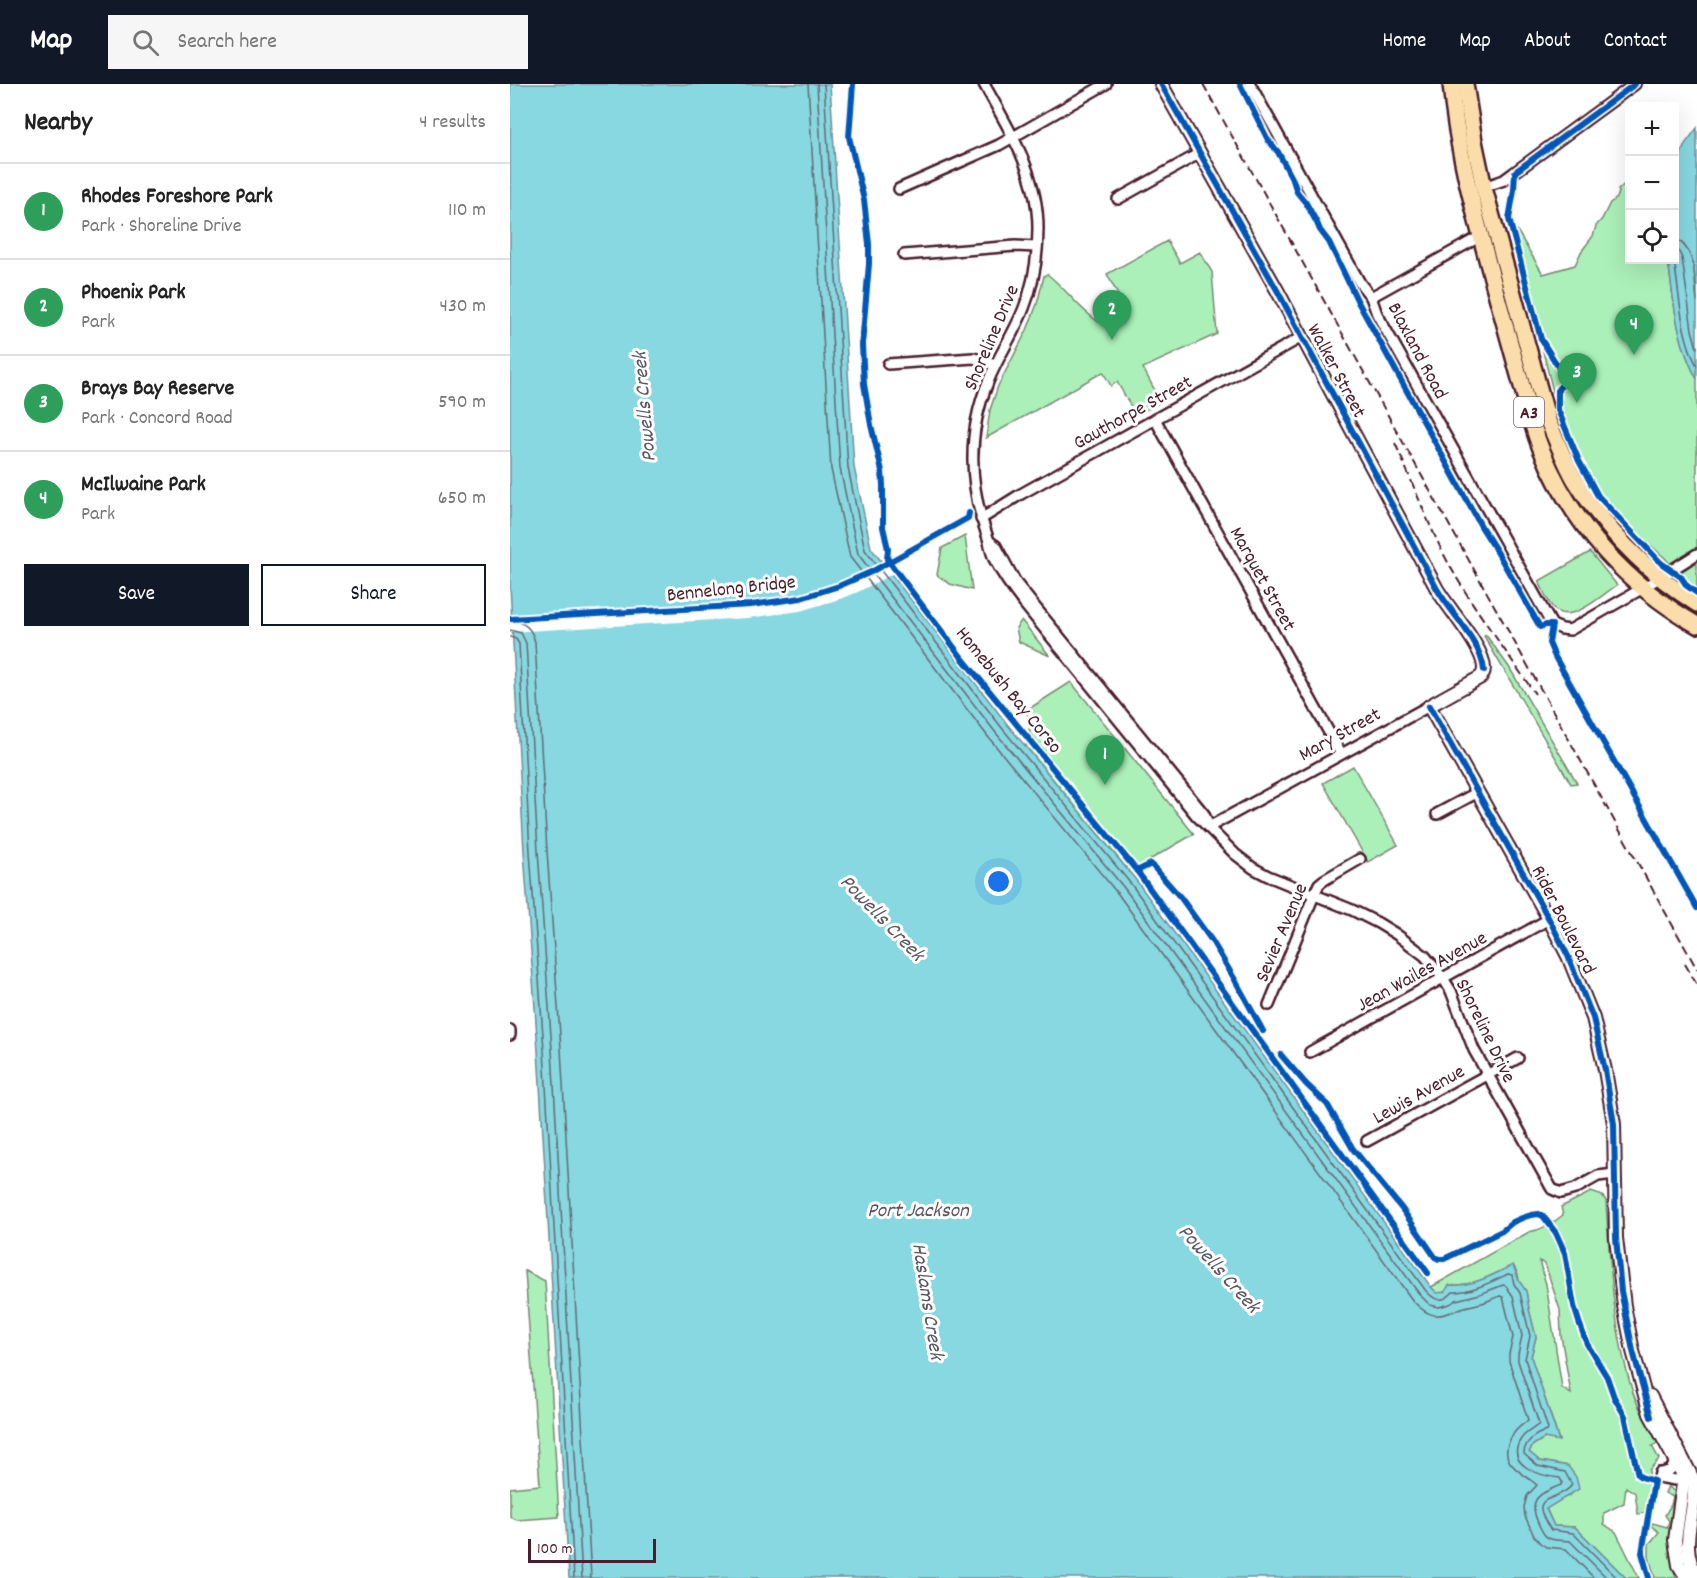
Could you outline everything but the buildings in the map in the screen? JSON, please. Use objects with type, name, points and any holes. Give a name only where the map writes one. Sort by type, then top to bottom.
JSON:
[{"type":"highway","name":"A3","points":[[1451,84],[1454,120],[1548,421],[1562,453],[1574,478],[1598,513],[1635,555],[1659,578],[1697,604]]},
{"type":"highway","name":"A3","points":[[1465,84],[1474,141],[1481,236],[1542,450],[1570,506],[1610,557],[1643,588],[1679,615],[1697,625]]},
{"type":"street","name":"Shoreline Drive","points":[[984,84],[1014,137],[1027,168],[1038,225],[1030,291],[1024,309],[995,365],[982,398],[974,434],[972,449],[975,491],[981,519],[989,540],[996,546],[1011,575],[1030,602],[1201,810],[1209,826],[1235,854],[1253,868],[1277,880],[1352,910],[1396,934],[1425,956],[1451,991],[1471,1042],[1552,1189],[1561,1193],[1575,1189],[1598,1176],[1615,1174]]},
{"type":"street","points":[[899,189],[999,145],[1106,84]]},
{"type":"street","name":"Walker Street","points":[[1161,84],[1302,337],[1437,589],[1464,627],[1479,654],[1484,670]]},
{"type":"street","name":"Blaxland Road","points":[[1250,84],[1360,283],[1371,297],[1377,314],[1552,625],[1570,630],[1643,588]]},
{"type":"street","points":[[1477,190],[1504,180],[1635,84]]},
{"type":"street","points":[[1118,199],[1200,153]]},
{"type":"street","points":[[1371,297],[1481,236]]},
{"type":"street","points":[[904,255],[1015,246],[1037,247]]},
{"type":"street","name":"Gauthorpe Street","points":[[981,519],[1302,337]]},
{"type":"street","points":[[888,364],[973,358],[995,365]]},
{"type":"street","name":"Marquet Street","points":[[1155,419],[1341,754]]},
{"type":"street","points":[[1643,588],[1697,554]]},
{"type":"street","name":"Mary Street","points":[[1209,826],[1477,680],[1482,676],[1484,670]]},
{"type":"street","name":"Rider Boulevard","points":[[1429,706],[1549,919],[1586,998],[1598,1035],[1614,1124],[1618,1264],[1629,1333],[1650,1414],[1673,1458],[1692,1478]]},
{"type":"street","points":[[1437,814],[1478,792]]},
{"type":"street","name":"Sevier Avenue","points":[[1269,1005],[1321,881],[1360,859]]},
{"type":"street","name":"Jean Wailes Avenue","points":[[1310,1052],[1549,919]]},
{"type":"street","points":[[510,1030],[510,1035]]},
{"type":"street","name":"Lewis Avenue","points":[[1367,1141],[1518,1058]]},
{"type":"street","name":"Rider Boulevard","points":[[1641,1380],[1692,1478]]},
{"type":"street","points":[[1673,1458],[1672,1468],[1668,1472],[1659,1473],[1659,1477],[1676,1480],[1692,1478]]},
{"type":"street","points":[[1692,1478],[1695,1507],[1688,1544],[1689,1556],[1697,1575]]},
{"type":"street","points":[[1687,1578],[1679,1565],[1675,1540],[1692,1478]]},
{"type":"street","points":[[1690,1529],[1691,1546],[1697,1563]]},
{"type":"green space","points":[[1625,184],[1625,264],[1669,264],[1680,335],[1697,379],[1697,590],[1688,585],[1666,559],[1609,508],[1559,415],[1509,217],[1543,274],[1575,265],[1610,203],[1617,198],[1618,190]]},
{"type":"green space","points":[[1167,241],[1180,263],[1200,252],[1212,272],[1217,334],[1143,368],[1161,402],[1136,415],[1117,382],[1111,386],[1103,372],[986,438],[990,410],[998,386],[1027,330],[1044,276],[1047,274],[1084,311],[1099,322],[1120,299],[1107,274]]},
{"type":"green space","points":[[965,536],[972,590],[950,584],[937,575],[942,548]]},
{"type":"green space","points":[[1590,552],[1617,585],[1578,611],[1562,613],[1555,610],[1539,581]]},
{"type":"green space","points":[[1021,621],[1050,656],[1019,642],[1016,628]]},
{"type":"green space","points":[[1486,635],[1509,667],[1577,783],[1571,784],[1484,636]]},
{"type":"green space","points":[[1071,682],[1194,834],[1129,872],[1025,746],[1031,742],[1027,710]]},
{"type":"green space","points":[[1353,766],[1398,845],[1368,862],[1323,783]]},
{"type":"green space","points":[[1591,1192],[1603,1196],[1606,1201],[1614,1298],[1626,1370],[1641,1412],[1658,1443],[1652,1446],[1659,1459],[1649,1470],[1650,1488],[1644,1513],[1638,1514],[1635,1493],[1626,1487],[1624,1503],[1604,1513],[1604,1524],[1616,1532],[1639,1578],[1626,1578],[1575,1527],[1554,1526],[1546,1508],[1569,1496],[1568,1466],[1540,1461],[1529,1452],[1533,1445],[1545,1438],[1559,1440],[1531,1357],[1536,1337],[1526,1291],[1513,1265],[1474,1282],[1449,1285],[1445,1292],[1437,1294],[1431,1287],[1529,1232],[1551,1224],[1563,1215],[1561,1207]],"holes":[[[1539,1261],[1545,1264],[1560,1310],[1561,1336],[1571,1394],[1562,1388],[1546,1284]]]},
{"type":"green space","points":[[525,1271],[545,1281],[559,1517],[517,1520],[510,1517],[510,1488],[540,1485]]},
{"type":"green space","points":[[1668,1486],[1676,1493],[1669,1553],[1676,1578],[1655,1578],[1649,1557],[1649,1544],[1659,1532],[1651,1526],[1653,1523],[1667,1527],[1669,1521],[1665,1515],[1673,1497],[1665,1493]]},
{"type":"water","name":"Port Jackson","points":[[510,84],[830,84],[854,467],[871,548],[1007,724],[1136,880],[1431,1287],[1437,1293],[1445,1292],[1449,1285],[1474,1282],[1513,1265],[1526,1291],[1536,1337],[1531,1357],[1559,1441],[1544,1438],[1533,1445],[1529,1452],[1540,1461],[1568,1466],[1576,1477],[1579,1489],[1546,1509],[1554,1526],[1575,1527],[1626,1578],[569,1578],[524,852],[510,585]]},
{"type":"water","points":[[1697,128],[1697,379],[1680,335],[1669,264],[1679,264],[1679,158],[1685,144]]},
{"type":"pier","points":[[885,561],[894,573],[858,592],[800,611],[748,618],[510,632],[510,617],[767,601],[784,598],[828,587],[857,576]]},
{"type":"railway","points":[[1203,84],[1697,969]]},
{"type":"railway","points":[[1395,443],[1451,568],[1535,694]]},
{"type":"railway","points":[[1685,964],[1697,985]]},
{"type":"cycle path","name":"Homebush Bay Corso","points":[[853,84],[849,137],[864,200],[869,244],[862,345],[864,384],[882,471],[883,527],[888,549],[887,559],[963,659],[1137,871],[1428,1273]]},
{"type":"cycle path","points":[[1161,84],[1277,290],[1437,589],[1472,638],[1482,659],[1484,670]]},
{"type":"cycle path","points":[[1240,84],[1268,140],[1278,152],[1293,180],[1297,192],[1329,242],[1358,302],[1482,528],[1540,627],[1552,625],[1549,643],[1555,657],[1697,908]]},
{"type":"cycle path","points":[[1635,84],[1515,172],[1509,219],[1541,339],[1562,373],[1563,384],[1558,389],[1558,410],[1579,461],[1598,496],[1661,563],[1681,577],[1687,586],[1697,593]]},
{"type":"cycle path","name":"Bennelong Bridge","points":[[510,619],[751,605],[801,598],[839,586],[871,572],[968,518],[969,513]]},
{"type":"cycle path","points":[[1429,706],[1549,919],[1568,956],[1593,1018],[1614,1124],[1616,1238],[1621,1291],[1633,1351],[1651,1417]]},
{"type":"cycle path","points":[[1137,871],[1151,864],[1181,898],[1212,941],[1263,1031]]},
{"type":"cycle path","points":[[1281,1055],[1327,1104],[1353,1149],[1402,1209],[1435,1257],[1444,1259],[1502,1231],[1513,1222],[1531,1215],[1543,1216],[1556,1233],[1565,1253],[1579,1322],[1587,1344],[1607,1377],[1614,1397],[1625,1416],[1638,1475],[1654,1481],[1642,1553],[1649,1578]]},
{"type":"place","name":"Phoenix Park","points":[[1112,340]]},
{"type":"place","name":"McIlwaine Park","points":[[1634,355]]},
{"type":"place","name":"Brays Bay Reserve","points":[[1577,403]]},
{"type":"place","name":"Rhodes Foreshore Park","points":[[1105,785]]},
{"type":"water label","name":"Powells Creek","points":[[643,407]]},
{"type":"water label","name":"Powells Creek","points":[[883,917]]},
{"type":"water label","name":"Powells Creek","points":[[1220,1268]]},
{"type":"water label","name":"Haslams Creek","points":[[929,1301]]}]
